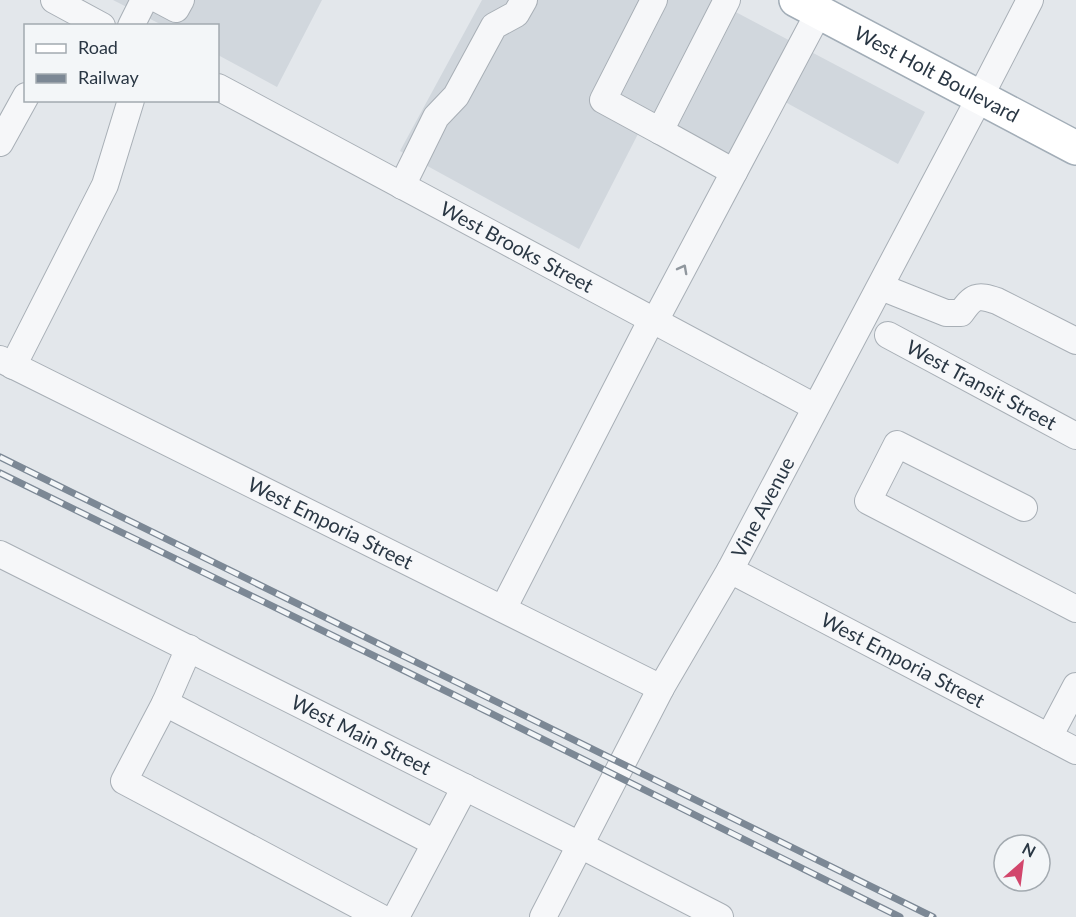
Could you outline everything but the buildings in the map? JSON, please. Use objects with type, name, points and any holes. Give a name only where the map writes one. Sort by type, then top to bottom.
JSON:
[{"type":"main road","name":"West Holt Boulevard","points":[[804,3],[1076,148]]},
{"type":"street","points":[[131,24],[144,0]]},
{"type":"street","points":[[159,0],[176,9],[181,0]]},
{"type":"street","points":[[402,186],[436,117],[456,96],[494,26],[516,14],[524,0]]},
{"type":"street","points":[[654,0],[603,100],[734,172]]},
{"type":"street","points":[[660,131],[727,0]]},
{"type":"street","name":"Vine Avenue","points":[[543,917],[661,688],[730,570],[881,287],[1030,0]]},
{"type":"street","points":[[503,609],[734,172],[804,3]]},
{"type":"street","points":[[62,11],[97,24]]},
{"type":"street","name":"West Brooks Street","points":[[219,88],[816,407]]},
{"type":"street","points":[[0,143],[24,100]]},
{"type":"street","points":[[7,362],[105,185],[130,102]]},
{"type":"street","points":[[881,287],[946,313],[961,313],[970,300],[984,296],[1076,341]]},
{"type":"street","name":"West Transit Street","points":[[888,335],[1076,436]]},
{"type":"street","name":"West Emporia Street","points":[[7,362],[661,688]]},
{"type":"street","points":[[1024,508],[897,444],[868,501],[1076,609]]},
{"type":"street","name":"West Main Street","points":[[0,554],[465,786],[720,917]]},
{"type":"street","name":"West Emporia Street","points":[[730,570],[1076,751]]},
{"type":"street","points":[[189,648],[165,703],[124,781],[380,917]]},
{"type":"street","points":[[1049,737],[1076,686]]},
{"type":"street","points":[[165,703],[435,843]]},
{"type":"street","points":[[396,917],[465,786]]},
{"type":"shaded area","points":[[113,0],[322,0],[277,87],[219,56],[219,24],[160,24]]},
{"type":"shaded area","points":[[482,0],[713,0],[925,112],[898,164],[767,92],[724,176],[639,132],[579,249],[400,151]]},
{"type":"railway","points":[[0,457],[933,917]]},
{"type":"railway","points":[[0,473],[900,917]]}]
